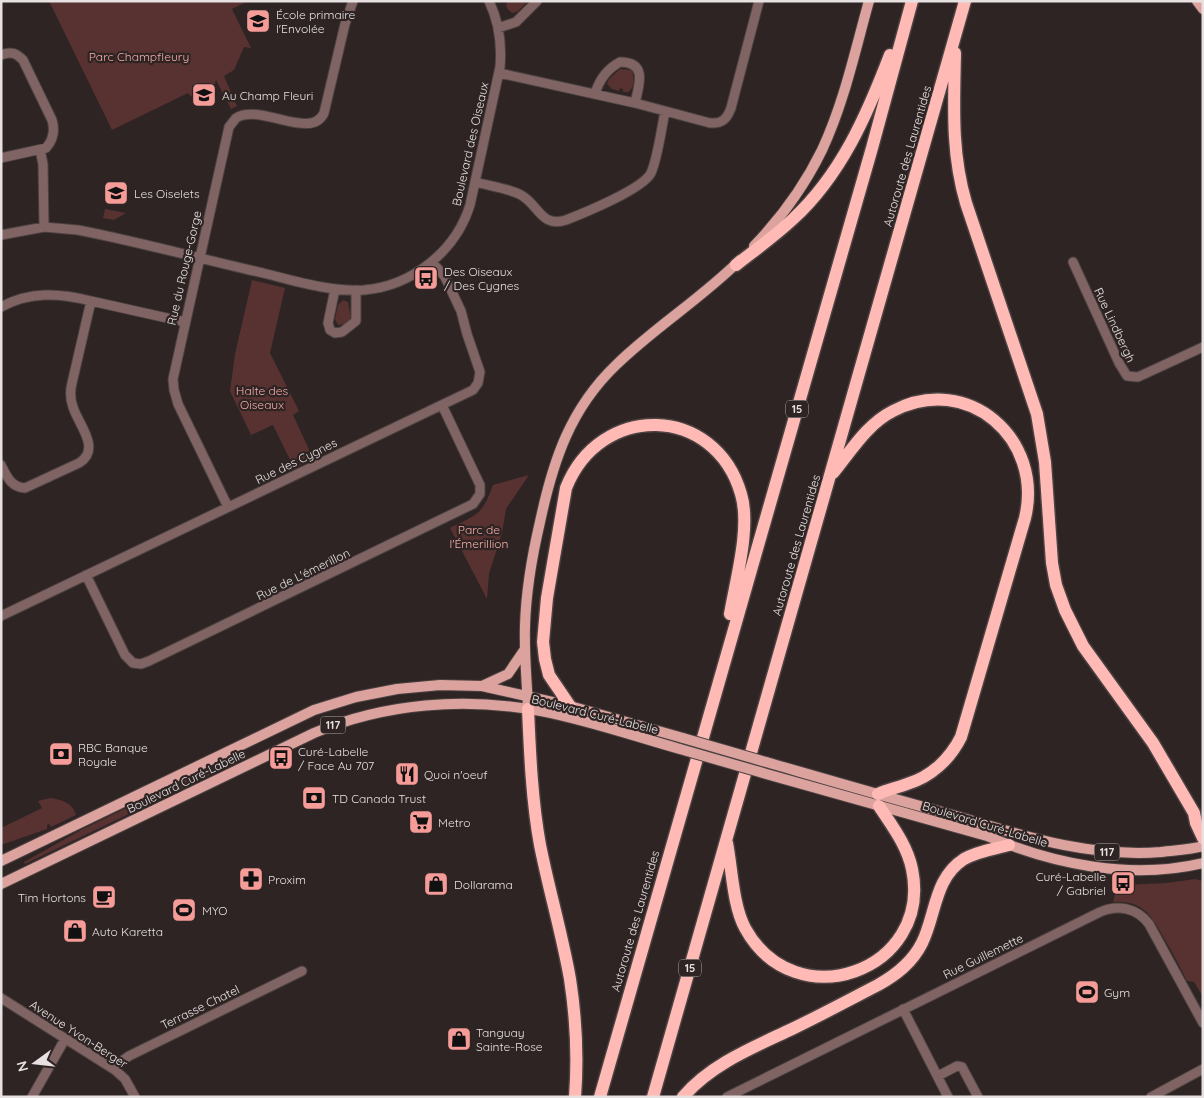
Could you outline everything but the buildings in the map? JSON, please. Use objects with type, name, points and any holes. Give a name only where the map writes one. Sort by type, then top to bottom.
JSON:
[{"type":"highway","points":[[736,265],[792,220],[818,192],[838,165],[852,142],[870,105],[911,1]]},
{"type":"highway","name":"Autoroute des Laurentides","points":[[600,1097],[872,148],[911,1]]},
{"type":"highway","name":"Autoroute des Laurentides","points":[[653,1097],[965,1]]},
{"type":"highway","points":[[956,35],[954,142],[958,172],[968,208],[1037,414],[1045,462],[1052,562],[1060,598],[1070,623],[1083,646],[1153,744],[1198,815],[1196,823],[1203,838]]},
{"type":"highway","points":[[726,839],[739,914],[749,934],[759,948],[776,962],[794,972],[817,977],[843,976],[870,965],[891,949],[905,928],[912,906],[914,887],[910,862],[902,842],[878,800],[890,788],[913,782],[929,773],[950,755],[961,736],[1025,518],[1028,499],[1028,479],[1024,465],[1015,444],[998,423],[988,415],[969,406],[939,400],[926,400],[906,405],[881,418],[862,437],[828,479]]},
{"type":"highway","points":[[570,706],[550,675],[544,659],[543,642],[545,614],[564,495],[574,470],[591,449],[612,435],[635,427],[652,424],[669,425],[699,437],[712,446],[726,461],[739,488],[745,522],[721,670]]},
{"type":"highway","points":[[528,709],[538,833],[564,947],[572,992],[576,1050],[575,1097]]},
{"type":"highway","points":[[683,1097],[697,1083],[717,1068],[898,973],[911,960],[922,944],[940,889],[952,869],[971,856],[1009,846]]},
{"type":"main road","points":[[528,709],[525,649],[527,591],[534,550],[554,466],[571,425],[593,390],[616,365],[736,265],[784,211],[805,180],[836,115],[869,1]]},
{"type":"main road","points":[[1197,1],[1203,9]]},
{"type":"main road","points":[[482,686],[508,674],[525,649]]},
{"type":"main road","name":"Boulevard Curé-Labelle","points":[[1,861],[321,707],[356,697],[397,689],[440,685],[482,686],[570,706],[766,762],[987,836],[1009,846],[1083,865],[1119,870],[1164,870],[1203,863]]},
{"type":"main road","name":"Boulevard Curé-Labelle","points":[[1,884],[314,733],[350,720],[396,709],[443,704],[528,709],[559,715],[764,773],[1085,850],[1147,853],[1192,849],[1203,846]]},
{"type":"street","name":"Rue du Rouge-Gorge","points":[[228,507],[174,394],[174,371],[232,122],[240,115],[251,113],[302,124],[311,124],[320,119],[326,108],[345,24],[353,1]]},
{"type":"street","name":"Boulevard des Oiseaux","points":[[1,235],[44,227],[87,232],[335,288],[356,290],[375,288],[393,283],[417,272],[432,262],[450,242],[464,219],[475,182],[499,73],[500,47],[498,28],[489,1]]},
{"type":"street","points":[[498,28],[516,22],[538,1]]},
{"type":"street","points":[[499,73],[635,103],[714,123],[721,122],[726,118],[731,108],[759,1]]},
{"type":"street","points":[[1,55],[12,53],[23,60],[54,128],[48,146],[40,150],[1,158]]},
{"type":"street","points":[[595,94],[601,79],[612,67],[620,62],[629,63],[637,69],[640,76],[635,103]]},
{"type":"street","points":[[475,182],[521,195],[548,221],[556,223],[566,220],[635,188],[647,178],[652,168],[665,112]]},
{"type":"street","points":[[40,150],[43,164],[44,227]]},
{"type":"street","name":"Rue des Cygnes","points":[[1,616],[473,390],[478,383],[480,375],[460,306],[445,277],[432,262]]},
{"type":"street","name":"Rue Lindbergh","points":[[1073,262],[1119,363],[1127,376],[1138,377],[1203,347]]},
{"type":"street","points":[[335,288],[328,323],[330,330],[335,333],[342,332],[355,323],[356,290]]},
{"type":"street","points":[[1,307],[44,294],[64,295],[185,322]]},
{"type":"street","points":[[1,465],[11,482],[18,487],[25,488],[80,463],[87,456],[89,444],[73,408],[71,392],[92,301]]},
{"type":"street","name":"Rue de L'émerillon","points":[[86,575],[125,655],[133,663],[144,664],[440,522],[476,502],[480,494],[480,485],[442,405]]},
{"type":"street","name":"Rue Guillemette","points":[[727,1097],[1100,912],[1112,908],[1137,912],[1149,924],[1203,1023]]},
{"type":"street","name":"Terrasse Chatel","points":[[112,1068],[121,1060],[302,971]]},
{"type":"street","name":"Avenue Yvon-Berger","points":[[1,998],[112,1068],[126,1079],[135,1097]]},
{"type":"street","points":[[904,1009],[948,1097]]},
{"type":"street","points":[[32,1097],[65,1039]]},
{"type":"street","points":[[938,1076],[957,1066],[962,1067],[978,1097]]},
{"type":"street","points":[[1151,1097],[1203,1069]]},
{"type":"green space","name":"Parc Champfleury","points":[[46,1],[248,1],[232,9],[251,48],[244,47],[234,70],[224,76],[237,106],[231,109],[216,80],[214,86],[201,93],[206,104],[201,107],[188,93],[112,130],[50,3]]},
{"type":"green space","points":[[508,1],[528,1],[518,11],[513,13],[507,8]]},
{"type":"green space","points":[[620,69],[631,70],[634,79],[633,85],[628,92],[623,92],[623,89],[620,88],[619,91],[612,89],[607,84],[609,79]]},
{"type":"green space","points":[[105,209],[126,213],[114,220],[103,218]]},
{"type":"green space","name":"Halte des Oiseaux","points":[[252,280],[285,288],[270,353],[299,411],[293,415],[313,458],[294,468],[273,425],[251,435],[230,391],[235,354]]},
{"type":"green space","points":[[343,300],[348,302],[351,318],[345,324],[338,325],[335,319],[338,305]]},
{"type":"green space","name":"Parc de l'Émerillion","points":[[529,475],[506,509],[502,533],[489,574],[487,599],[450,528],[467,520],[482,508],[493,485]]},
{"type":"green space","points":[[211,767],[214,773],[25,864],[24,862],[81,830]]},
{"type":"green space","points":[[50,798],[66,802],[72,807],[76,815],[51,827],[49,824],[47,829],[1,845],[1,828],[42,808],[38,801]]},
{"type":"green space","points":[[1195,879],[1203,881],[1203,997],[1194,982],[1187,981],[1151,917],[1145,911],[1132,904],[1113,902],[1117,886]]},
{"type":"place","name":"École primaire l'Envolée","points":[[258,21]]},
{"type":"place","name":"Au Champ Fleuri","points":[[204,95]]},
{"type":"place","name":"Les Oiselets","points":[[116,193]]},
{"type":"place","name":"Des Oiseaux / Des Cygnes","points":[[426,278]]},
{"type":"place","name":"RBC Banque Royale","points":[[61,754]]},
{"type":"place","name":"Curé-Labelle / Face Au 707","points":[[281,758]]},
{"type":"place","name":"Quoi n'oeuf","points":[[407,774]]},
{"type":"place","name":"TD Canada Trust","points":[[314,798]]},
{"type":"place","name":"Metro","points":[[421,822]]},
{"type":"place","name":"Proxim","points":[[251,879]]},
{"type":"place","name":"Curé-Labelle / Gabriel","points":[[1123,883]]},
{"type":"place","name":"Dollarama","points":[[436,884]]},
{"type":"place","name":"Tim Hortons","points":[[104,897]]},
{"type":"place","name":"MYO","points":[[184,910]]},
{"type":"place","name":"Auto Karetta","points":[[75,931]]},
{"type":"place","name":"Gym","points":[[1087,992]]},
{"type":"place","name":"Tanguay Sainte-Rose","points":[[459,1039]]}]
